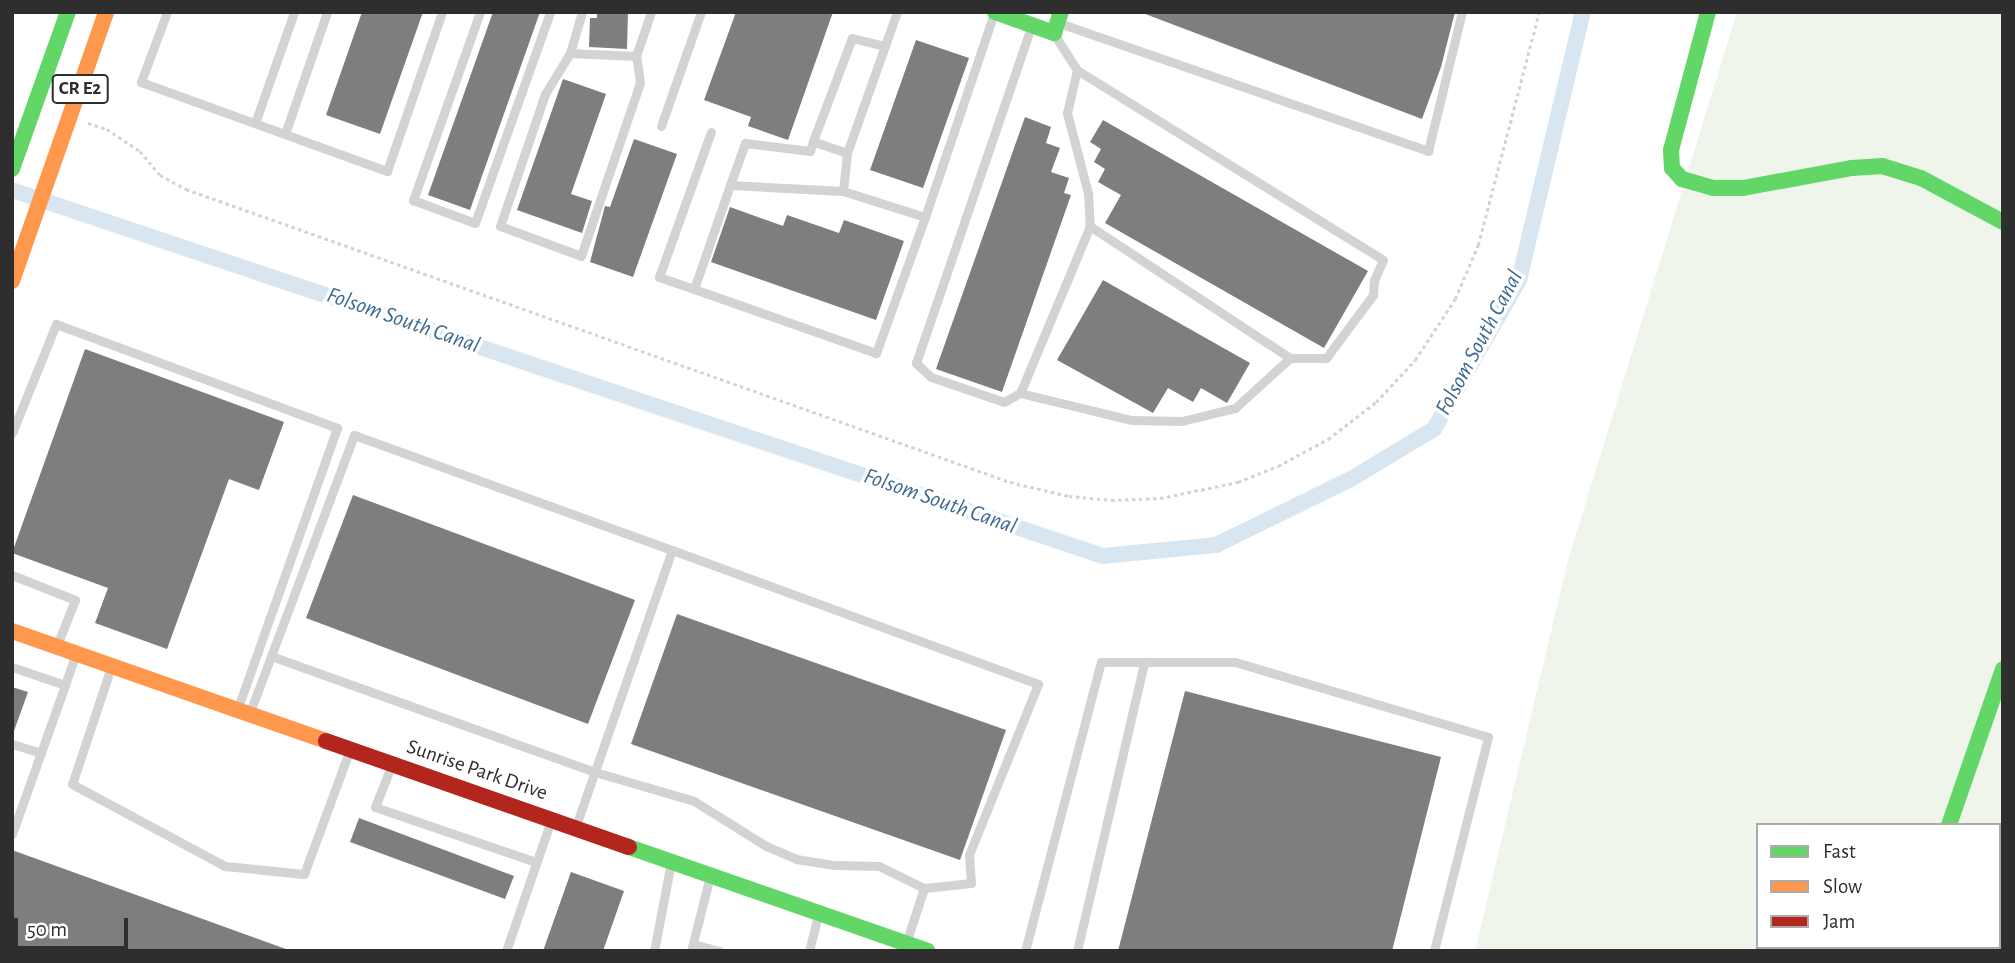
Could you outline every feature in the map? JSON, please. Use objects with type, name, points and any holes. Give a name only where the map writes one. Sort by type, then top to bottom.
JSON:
[{"type":"street","name":"CR E2","points":[[12,169],[68,12]]},
{"type":"street","name":"CR E2","points":[[12,281],[106,12]]},
{"type":"street","points":[[995,12],[1032,25],[1057,23]]},
{"type":"street","points":[[1708,12],[1671,150],[1672,168],[1682,179],[1714,188],[1743,188],[1852,167],[1882,166],[1933,183],[2003,222]]},
{"type":"street","name":"Sunrise Park Drive","points":[[12,631],[393,762],[927,951]]},
{"type":"street","points":[[1950,823],[2003,669]]},
{"type":"lane","points":[[167,12],[142,82],[387,171],[442,12]]},
{"type":"lane","points":[[255,123],[295,12]]},
{"type":"lane","points":[[285,134],[327,12]]},
{"type":"lane","points":[[480,12],[413,201],[475,223],[550,12]]},
{"type":"lane","points":[[582,12],[570,53],[545,94],[500,226],[581,256],[640,83],[636,56],[651,12]]},
{"type":"lane","points":[[661,126],[701,12]]},
{"type":"lane","points":[[843,191],[848,153],[897,12]]},
{"type":"lane","points":[[711,132],[659,277],[876,353],[995,12]]},
{"type":"lane","points":[[1057,23],[1428,151],[1462,12]]},
{"type":"lane","points":[[1057,23],[1077,70],[1383,260],[1374,280],[1373,295],[1326,358],[1290,358],[1090,226]]},
{"type":"lane","points":[[1032,25],[916,363],[931,377],[1004,402],[1020,393],[1090,226],[1088,193],[1067,113],[1077,70]]},
{"type":"lane","points":[[694,289],[745,143],[810,151],[852,38],[885,46]]},
{"type":"lane","points":[[570,53],[636,56]]},
{"type":"lane","points":[[813,141],[848,153]]},
{"type":"lane","points":[[730,185],[843,191],[925,217]]},
{"type":"lane","points":[[12,433],[56,324],[337,428],[244,710]]},
{"type":"lane","points":[[1020,393],[1132,420],[1182,421],[1236,408],[1290,358]]},
{"type":"lane","points":[[244,710],[271,656],[354,435],[1038,684],[969,855],[971,883],[924,888],[879,866],[835,865],[796,859],[766,846],[694,801],[595,772],[271,656]]},
{"type":"lane","points":[[576,827],[672,551]]},
{"type":"lane","points":[[12,575],[75,600],[57,646]]},
{"type":"lane","points":[[12,834],[76,653]]},
{"type":"lane","points":[[1025,951],[1101,662],[1235,662],[1488,737],[1434,951]]},
{"type":"lane","points":[[1077,951],[1144,662]]},
{"type":"lane","points":[[111,665],[72,784],[225,866],[304,874],[351,748]]},
{"type":"lane","points":[[12,667],[65,685]]},
{"type":"lane","points":[[12,744],[41,753]]},
{"type":"lane","points":[[393,762],[376,807],[536,862]]},
{"type":"lane","points":[[506,951],[551,818]]},
{"type":"lane","points":[[654,951],[671,861]]},
{"type":"lane","points":[[711,874],[692,947],[720,951]]},
{"type":"lane","points":[[906,943],[924,888]]},
{"type":"lane","points":[[809,951],[819,913]]},
{"type":"path","points":[[83,122],[107,129],[140,151],[160,175],[186,189],[1010,482],[1069,496],[1111,500],[1160,498],[1238,482],[1278,466],[1328,439],[1376,402],[1415,360],[1455,299],[1478,245],[1539,12]]},
{"type":"shaded area","points":[[1737,12],[2003,12],[2003,951],[1475,951],[1568,560]]},
{"type":"building","points":[[362,12],[423,12],[380,134],[326,115]]},
{"type":"building","points":[[493,12],[540,12],[470,210],[428,195]]},
{"type":"building","points":[[597,12],[628,12],[627,49],[589,47],[590,18],[597,18]]},
{"type":"building","points":[[736,12],[833,12],[788,140],[748,126],[751,117],[704,100]]},
{"type":"building","points":[[1140,12],[1455,12],[1441,67],[1422,119]]},
{"type":"building","points":[[916,40],[969,58],[923,188],[870,170]]},
{"type":"building","points":[[563,79],[606,94],[571,194],[592,201],[582,233],[517,210]]},
{"type":"building","points":[[1025,117],[1051,127],[1046,143],[1060,148],[1051,172],[1069,178],[1064,193],[1071,195],[1002,392],[936,369]]},
{"type":"building","points":[[1103,120],[1368,271],[1324,348],[1105,223],[1121,195],[1098,182],[1105,169],[1094,162],[1101,149],[1090,142]]},
{"type":"building","points":[[634,139],[677,154],[633,277],[590,262],[605,206],[610,207]]},
{"type":"building","points":[[730,207],[783,226],[787,215],[839,233],[844,220],[904,241],[876,320],[711,262]]},
{"type":"building","points":[[1103,280],[1250,363],[1227,403],[1201,388],[1193,402],[1168,388],[1153,413],[1057,360]]},
{"type":"building","points":[[85,349],[284,422],[259,490],[229,479],[167,649],[95,623],[108,588],[12,553]]},
{"type":"building","points":[[353,495],[635,600],[588,724],[306,618]]},
{"type":"building","points":[[677,614],[1006,730],[960,860],[631,744]]},
{"type":"building","points":[[12,687],[28,692],[14,731],[12,731]]},
{"type":"building","points":[[1185,691],[1441,757],[1392,951],[1118,951]]},
{"type":"building","points":[[359,818],[514,876],[505,899],[350,842]]},
{"type":"building","points":[[12,850],[286,949],[12,951]]},
{"type":"building","points":[[571,872],[624,891],[603,951],[543,951]]},
{"type":"waterway","name":"Folsom South Canal","points":[[12,190],[1103,556],[1216,545],[1351,479],[1434,429],[1519,280],[1583,12]]},
{"type":"traffic: fast","points":[[12,169],[68,12]]},
{"type":"traffic: fast","points":[[995,12],[1054,33],[1061,12]]},
{"type":"traffic: fast","points":[[1708,12],[1671,150],[1672,168],[1682,179],[1714,188],[1743,188],[1852,168],[1882,166],[1921,178],[2003,222]]},
{"type":"traffic: fast","points":[[1950,823],[2003,669]]},
{"type":"traffic: fast","points":[[629,847],[927,951]]},
{"type":"traffic: slow","points":[[12,281],[106,12]]},
{"type":"traffic: slow","points":[[12,631],[326,741]]},
{"type":"traffic: jam","points":[[326,741],[629,847]]}]
